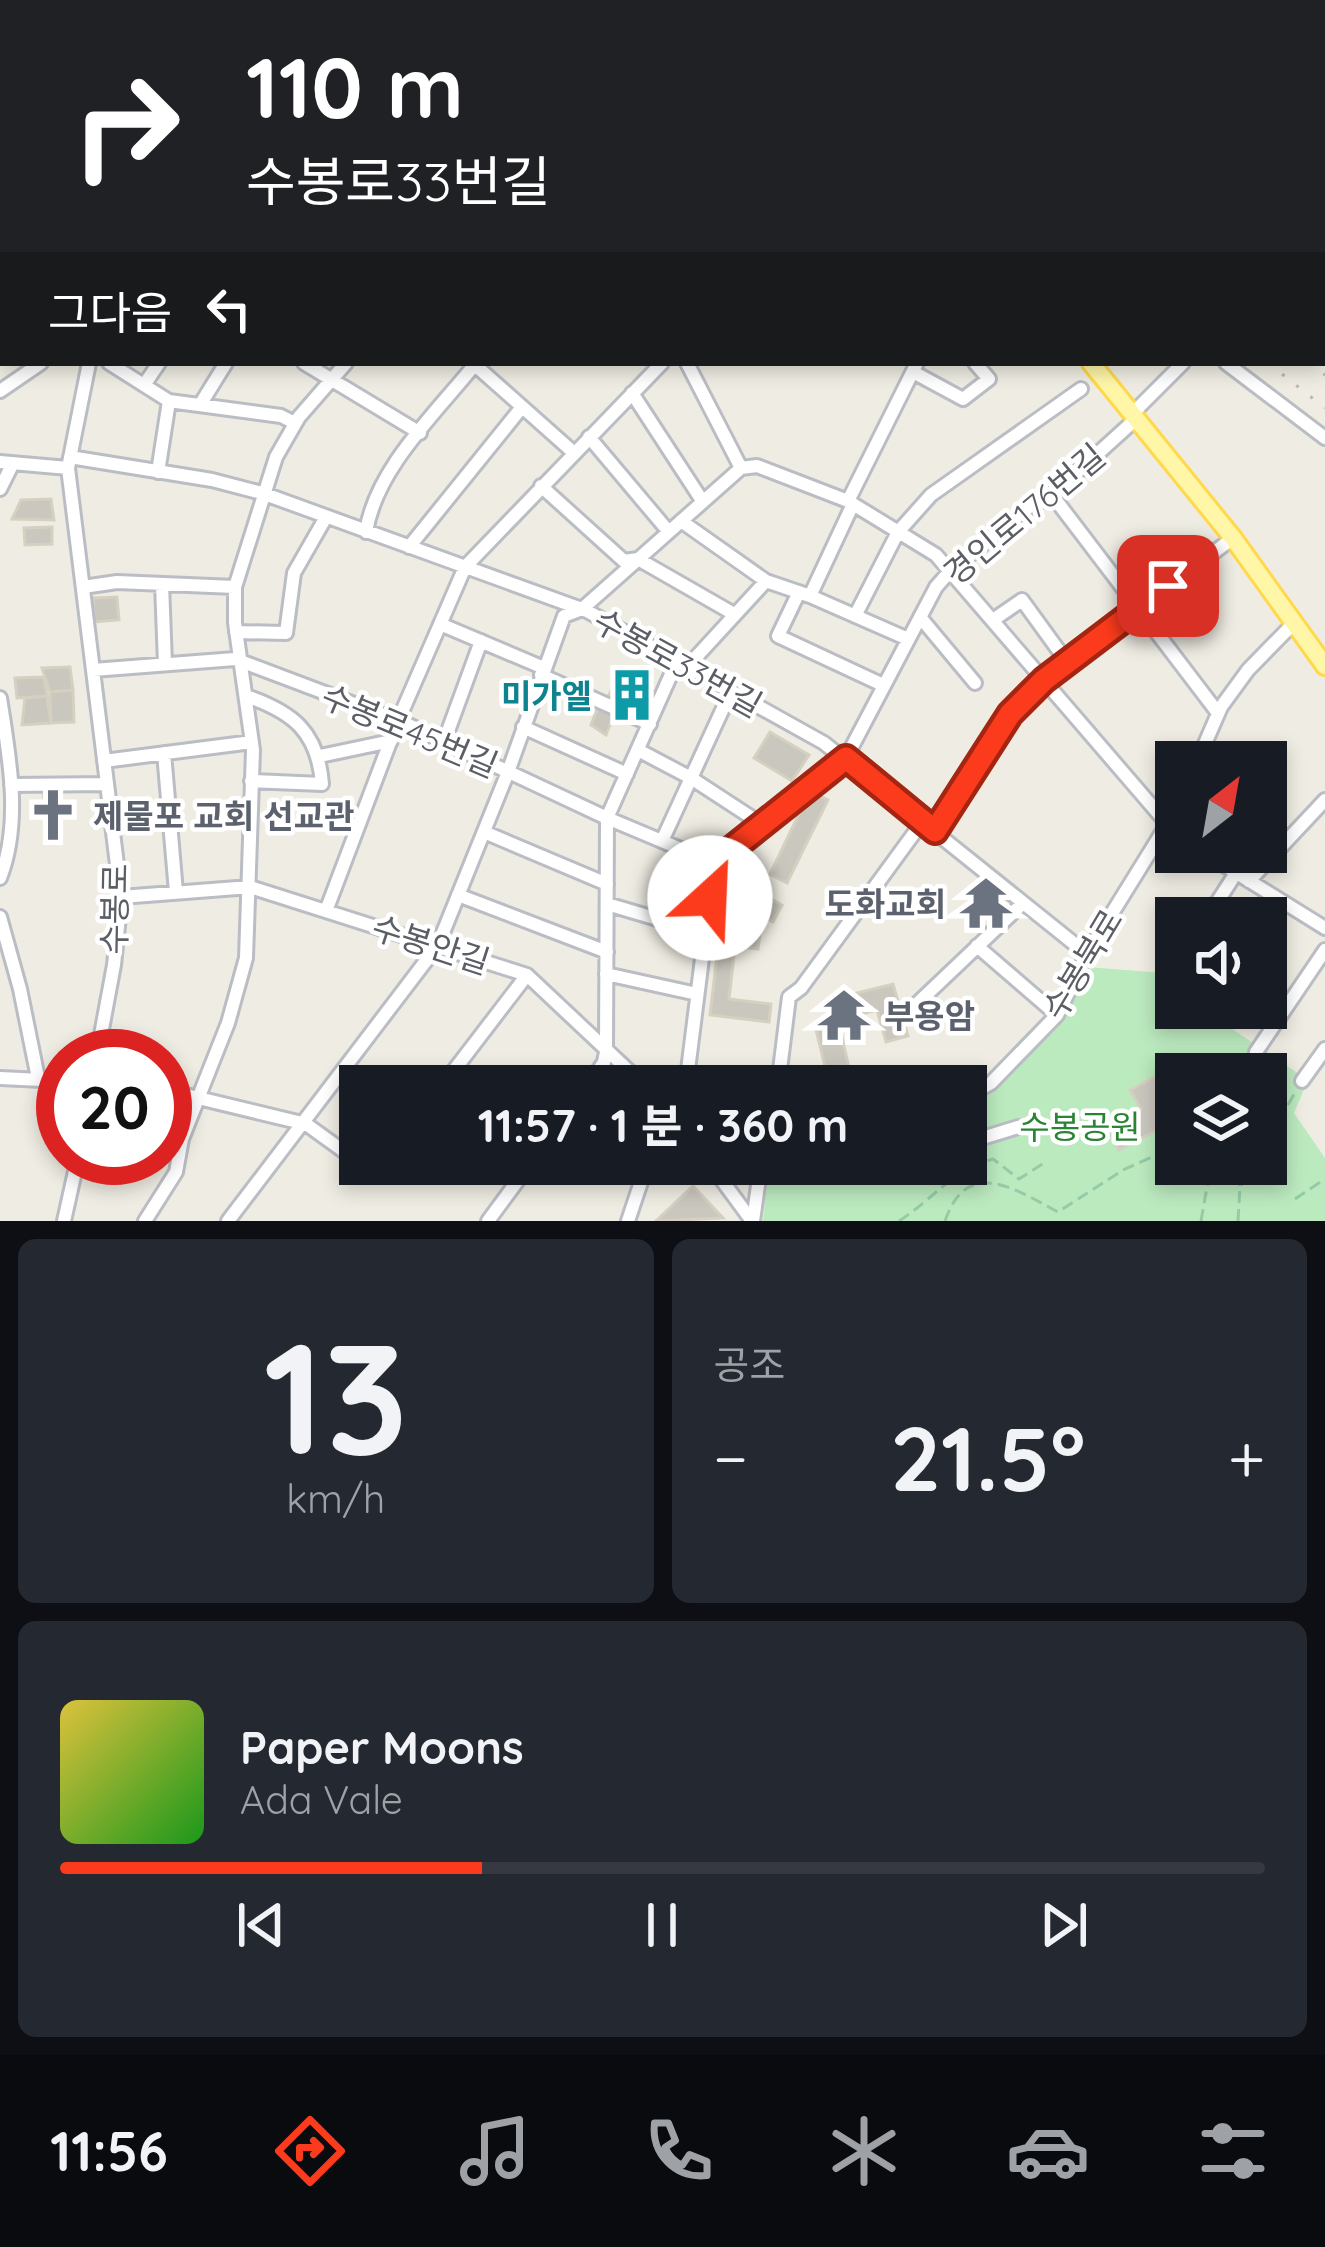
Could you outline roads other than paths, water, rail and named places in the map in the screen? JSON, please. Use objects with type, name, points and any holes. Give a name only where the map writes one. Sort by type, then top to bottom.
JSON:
[{"type":"main road","points":[[1093,366],[1233,538],[1325,666]]},
{"type":"street","points":[[0,391],[37,366]]},
{"type":"street","name":"수봉로","points":[[88,366],[69,462],[121,897],[103,1029]]},
{"type":"street","points":[[114,366],[169,400],[281,416],[295,424]]},
{"type":"street","points":[[144,385],[157,366]]},
{"type":"street","points":[[200,405],[224,366]]},
{"type":"street","points":[[309,366],[420,433]]},
{"type":"street","points":[[145,1221],[176,1172],[182,1139],[242,983],[250,887],[252,742],[239,660],[235,587],[262,494],[295,424],[344,366]]},
{"type":"street","points":[[366,532],[378,493],[474,366]]},
{"type":"street","points":[[478,366],[573,452]]},
{"type":"street","points":[[326,910],[398,721],[465,567],[659,366]]},
{"type":"street","points":[[689,366],[741,468]]},
{"type":"street","points":[[883,685],[778,635],[804,594],[915,367],[962,399],[989,379],[978,366]]},
{"type":"street","name":"경인로176번길","points":[[846,758],[950,570],[1029,507],[1052,495],[1180,366]]},
{"type":"street","points":[[1230,366],[1325,438]]},
{"type":"street","points":[[855,616],[898,532],[931,495],[1081,388]]},
{"type":"street","points":[[632,393],[703,502]]},
{"type":"street","points":[[158,472],[169,400]]},
{"type":"street","points":[[409,547],[522,406]]},
{"type":"street","points":[[589,436],[669,532]]},
{"type":"street","name":"수봉로33번길","points":[[6,463],[69,462],[158,472],[262,494],[582,608],[846,758],[1087,954]]},
{"type":"street","points":[[0,489],[6,463]]},
{"type":"street","points":[[228,1221],[438,945],[564,616],[582,608],[741,468],[757,466],[850,503],[936,556],[1155,810]]},
{"type":"street","points":[[541,486],[624,561],[638,559],[734,614]]},
{"type":"street","points":[[1052,495],[1218,713]]},
{"type":"street","points":[[236,632],[286,633],[294,573],[326,517]]},
{"type":"street","points":[[681,521],[766,581],[908,639]]},
{"type":"street","points":[[935,831],[1010,714],[1044,680],[1233,538]]},
{"type":"street","points":[[602,1065],[606,1052],[608,818],[682,664],[766,581]]},
{"type":"street","points":[[82,587],[117,582],[235,587]]},
{"type":"street","points":[[162,584],[165,664]]},
{"type":"street","points":[[993,620],[1022,600],[1067,662]]},
{"type":"street","name":"경인로176번길","points":[[920,617],[975,683]]},
{"type":"street","points":[[440,624],[650,724]]},
{"type":"street","points":[[1206,741],[1218,713],[1248,670],[1292,625]]},
{"type":"street","points":[[443,742],[481,641]]},
{"type":"street","name":"수봉로45번길","points":[[93,670],[239,660],[398,721],[714,863]]},
{"type":"street","points":[[662,841],[731,691]]},
{"type":"street","points":[[246,696],[287,715],[305,731],[320,756],[322,784],[251,781]]},
{"type":"street","points":[[0,698],[5,768],[11,785],[0,878]]},
{"type":"street","points":[[523,727],[627,774]]},
{"type":"street","points":[[320,756],[391,741]]},
{"type":"street","points":[[104,760],[252,742]]},
{"type":"street","points":[[638,750],[691,778],[763,826]]},
{"type":"street","points":[[164,753],[176,892]]},
{"type":"street","points":[[689,1065],[714,863],[846,758]]},
{"type":"street","points":[[11,785],[107,784]]},
{"type":"street","points":[[1250,881],[1325,800]]},
{"type":"street","points":[[781,1065],[789,997],[802,988],[923,821]]},
{"type":"street","points":[[484,832],[607,884]]},
{"type":"street","name":"수봉북로","points":[[987,1086],[1057,1015],[1087,954],[1155,855]]},
{"type":"street","points":[[1221,897],[1236,873],[1275,897]]},
{"type":"street","name":"수봉안길","points":[[121,897],[250,887],[438,945],[527,975],[621,1065]]},
{"type":"street","points":[[458,895],[607,952]]},
{"type":"street","points":[[607,904],[705,933]]},
{"type":"street","points":[[904,1016],[1022,904]]},
{"type":"street","points":[[1287,904],[1325,928]]},
{"type":"street","points":[[0,917],[36,1068]]},
{"type":"street","points":[[977,946],[1057,1015]]},
{"type":"street","points":[[1256,1052],[1325,950]]},
{"type":"street","points":[[606,974],[698,994]]},
{"type":"street","points":[[458,1065],[527,975]]},
{"type":"street","points":[[1302,1081],[1325,1049]]},
{"type":"street","points":[[0,1078],[36,1078]]},
{"type":"street","points":[[192,1096],[306,1124],[339,1147]]},
{"type":"street","points":[[987,1137],[1018,1127]]},
{"type":"street","points":[[64,1221],[72,1185]]},
{"type":"street","points":[[488,1221],[515,1185]]},
{"type":"street","points":[[628,1221],[640,1185]]},
{"type":"street","points":[[725,1185],[752,1221]]},
{"type":"street","points":[[752,1221],[758,1185]]},
{"type":"railway","points":[[1272,366],[1325,408]]},
{"type":"railway","points":[[1313,366],[1325,375]]},
{"type":"place","name":"미가엘","points":[[632,695]]},
{"type":"place","name":"제물포 교회 선교관","points":[[53,815]]},
{"type":"place","name":"도화교회","points":[[986,903]]},
{"type":"place","name":"부용암","points":[[844,1015]]},
{"type":"park label","name":"수봉공원","points":[[1080,1126]]}]
